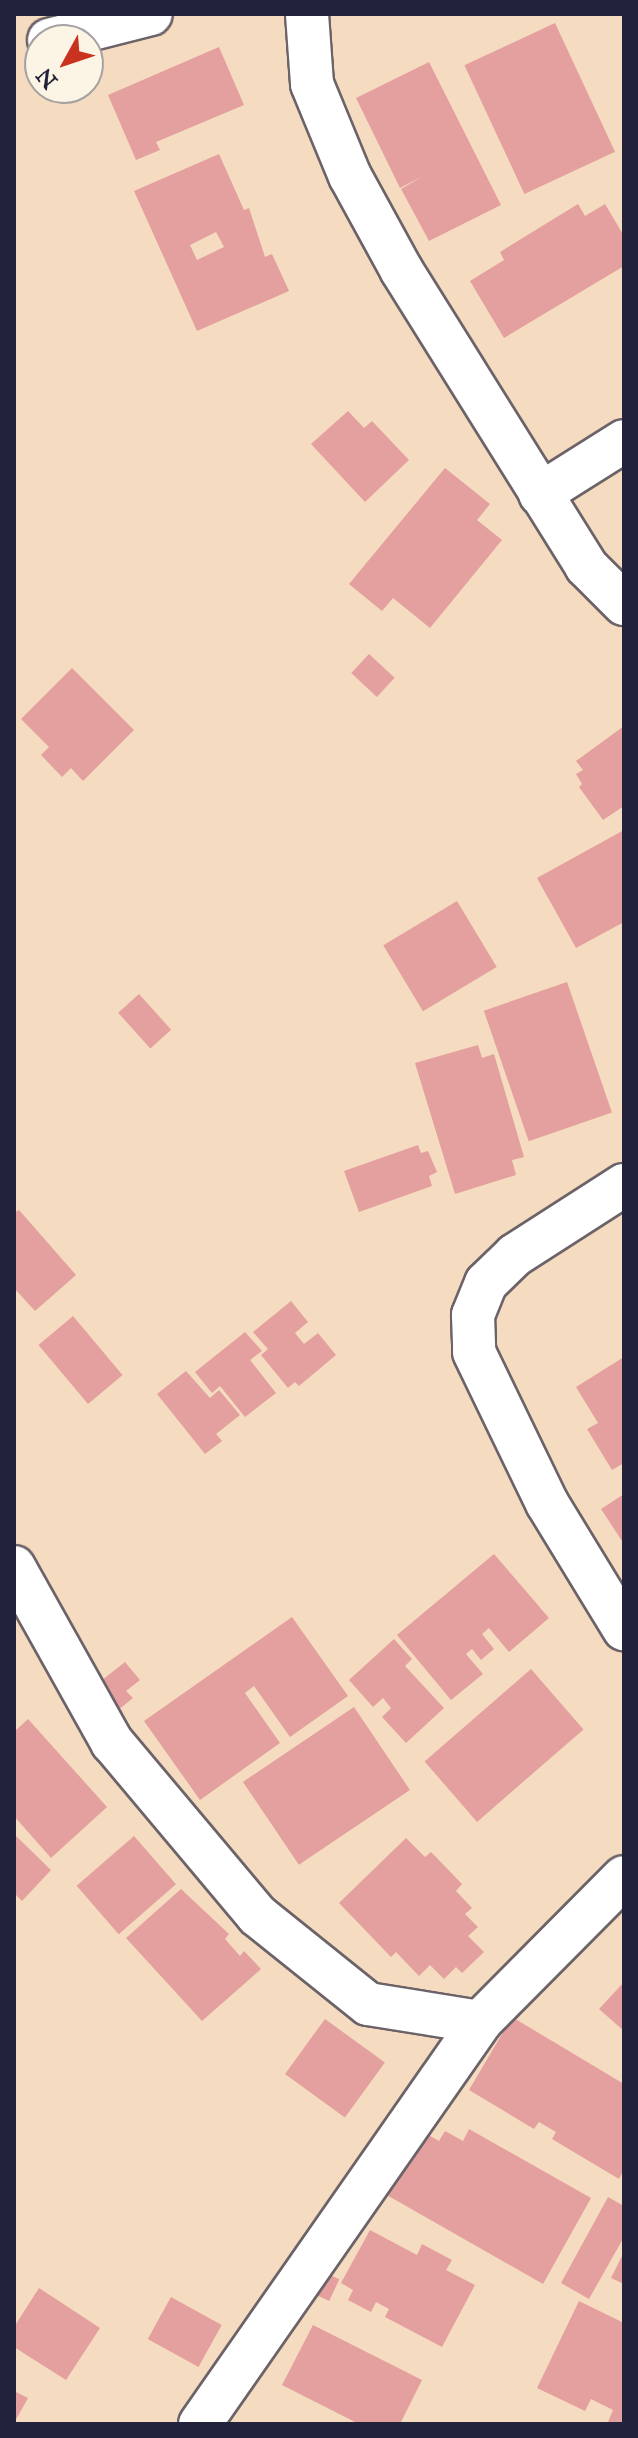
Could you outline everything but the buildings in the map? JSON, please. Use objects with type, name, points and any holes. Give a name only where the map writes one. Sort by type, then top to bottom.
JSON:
[{"type":"street","points":[[104,26],[151,14]]},
{"type":"street","points":[[307,14],[312,84],[350,176],[402,271],[586,566],[624,604]]},
{"type":"street","points":[[540,494],[624,441]]},
{"type":"street","points":[[624,1185],[515,1255],[486,1283],[473,1327],[474,1352],[547,1503],[624,1629]]},
{"type":"street","points":[[14,1567],[112,1742],[257,1915],[368,2004],[480,2022]]},
{"type":"street","points":[[200,2424],[480,2022],[624,1877]]}]
